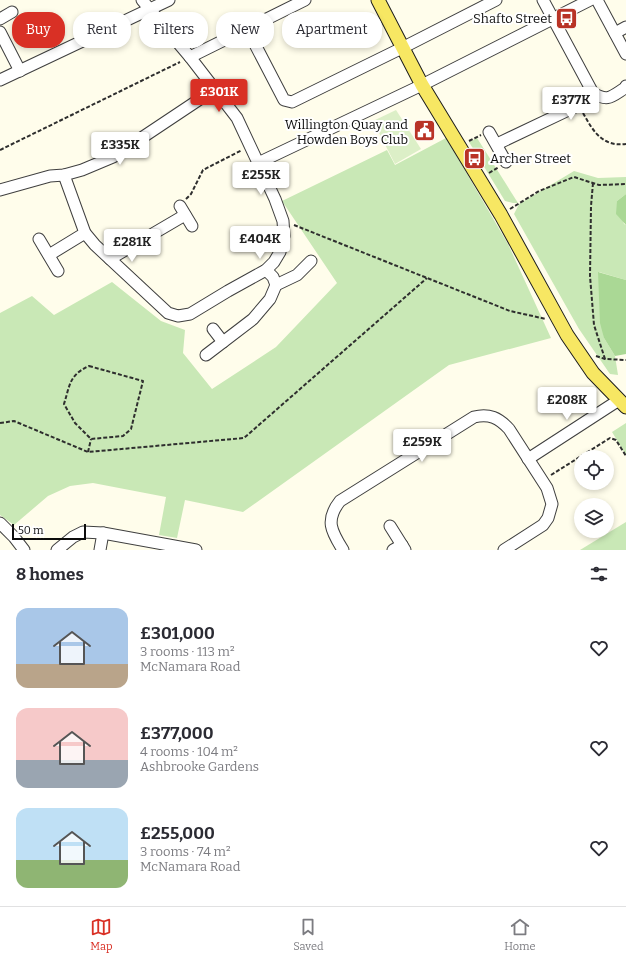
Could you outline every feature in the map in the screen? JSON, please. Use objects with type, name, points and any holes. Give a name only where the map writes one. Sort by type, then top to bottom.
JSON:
[{"type":"main road","points":[[378,0],[422,86],[501,215],[559,322],[593,373],[623,404]]},
{"type":"street","points":[[64,175],[85,233],[95,245],[168,313],[178,316],[190,314],[266,270],[274,262],[280,252],[284,236],[283,221],[275,199],[237,118],[190,57],[142,0]]},
{"type":"street","points":[[0,80],[169,0]]},
{"type":"street","points":[[274,16],[305,0]]},
{"type":"street","points":[[257,48],[284,100],[292,102],[496,0]]},
{"type":"street","points":[[543,0],[593,93],[602,98],[612,97],[626,86]]},
{"type":"street","points":[[258,163],[422,86],[590,0]]},
{"type":"street","points":[[597,0],[626,54]]},
{"type":"street","points":[[0,19],[12,12]]},
{"type":"street","points":[[615,33],[626,26]]},
{"type":"street","points":[[0,32],[20,71]]},
{"type":"street","points":[[190,57],[216,44]]},
{"type":"street","points":[[0,190],[50,176],[64,175],[82,170],[113,157],[215,89]]},
{"type":"street","points":[[497,144],[579,105],[593,93]]},
{"type":"street","points":[[489,132],[506,162]]},
{"type":"street","points":[[110,259],[182,210],[192,226]]},
{"type":"street","points":[[49,255],[85,233]]},
{"type":"street","points":[[39,238],[58,271]]},
{"type":"street","points":[[206,355],[253,319],[270,299],[276,285],[297,274],[311,261]]},
{"type":"street","points":[[266,270],[273,277],[276,285]]},
{"type":"street","points":[[213,329],[223,342]]},
{"type":"street","points":[[528,459],[623,404]]},
{"type":"street","points":[[342,550],[331,530],[330,521],[333,510],[340,501],[474,417],[489,415],[502,421],[509,429],[547,488],[552,504],[548,518],[543,525],[504,550]]},
{"type":"street","points":[[0,522],[24,550]]},
{"type":"street","points":[[390,526],[400,548]]},
{"type":"street","points":[[57,550],[83,532],[103,533],[196,550]]},
{"type":"street","points":[[100,550],[103,533]]},
{"type":"path","points":[[0,150],[190,57]]},
{"type":"path","points":[[579,105],[593,131],[604,141],[620,145],[626,144]]},
{"type":"path","points":[[459,146],[489,132]]},
{"type":"path","points":[[182,210],[203,170],[251,146]]},
{"type":"path","points":[[479,179],[506,162]]},
{"type":"path","points":[[501,215],[540,191],[574,177],[598,185],[626,184]]},
{"type":"path","points":[[593,184],[591,206],[590,276],[594,325],[605,359]]},
{"type":"path","points":[[283,221],[510,311],[559,322]]},
{"type":"path","points":[[0,423],[14,421],[88,452],[244,438],[427,278]]},
{"type":"path","points":[[577,351],[605,359],[626,360]]},
{"type":"path","points":[[89,366],[143,381],[131,429],[123,436],[91,440],[76,423],[64,404],[72,378],[79,371],[89,366]]},
{"type":"path","points":[[542,481],[610,438],[616,440],[626,456]]},
{"type":"path","points":[[88,452],[91,440]]},
{"type":"green space","points":[[396,110],[421,149],[395,164],[373,121]]},
{"type":"green space","points":[[446,138],[508,244],[551,338],[449,365],[243,512],[185,500],[177,538],[159,535],[166,497],[93,483],[70,486],[48,496],[14,525],[0,515],[0,313],[32,296],[54,315],[112,282],[161,321],[185,330],[183,353],[212,389],[276,347],[337,283],[282,201],[387,150],[395,165]]},
{"type":"green space","points":[[477,138],[518,203],[505,201],[469,142]]},
{"type":"green space","points":[[574,171],[598,178],[626,177],[626,194],[617,201],[624,224],[626,225],[626,280],[599,272],[604,338],[615,356],[618,375],[610,374],[579,329],[514,214],[519,204]]},
{"type":"green space","points":[[626,194],[626,225],[616,214],[617,201]]},
{"type":"green space","points":[[598,272],[626,280],[626,354],[615,356],[604,338],[600,323]]},
{"type":"green space","points":[[626,423],[626,455],[612,432]]},
{"type":"green space","points":[[626,522],[626,550],[580,550],[600,538],[614,538],[614,529]]},
{"type":"place","name":"Shafto Street","points":[[567,18]]},
{"type":"place","name":"Willington Quay and Howden Boys Club","points":[[424,131]]},
{"type":"place","name":"Archer Street","points":[[474,158]]}]
